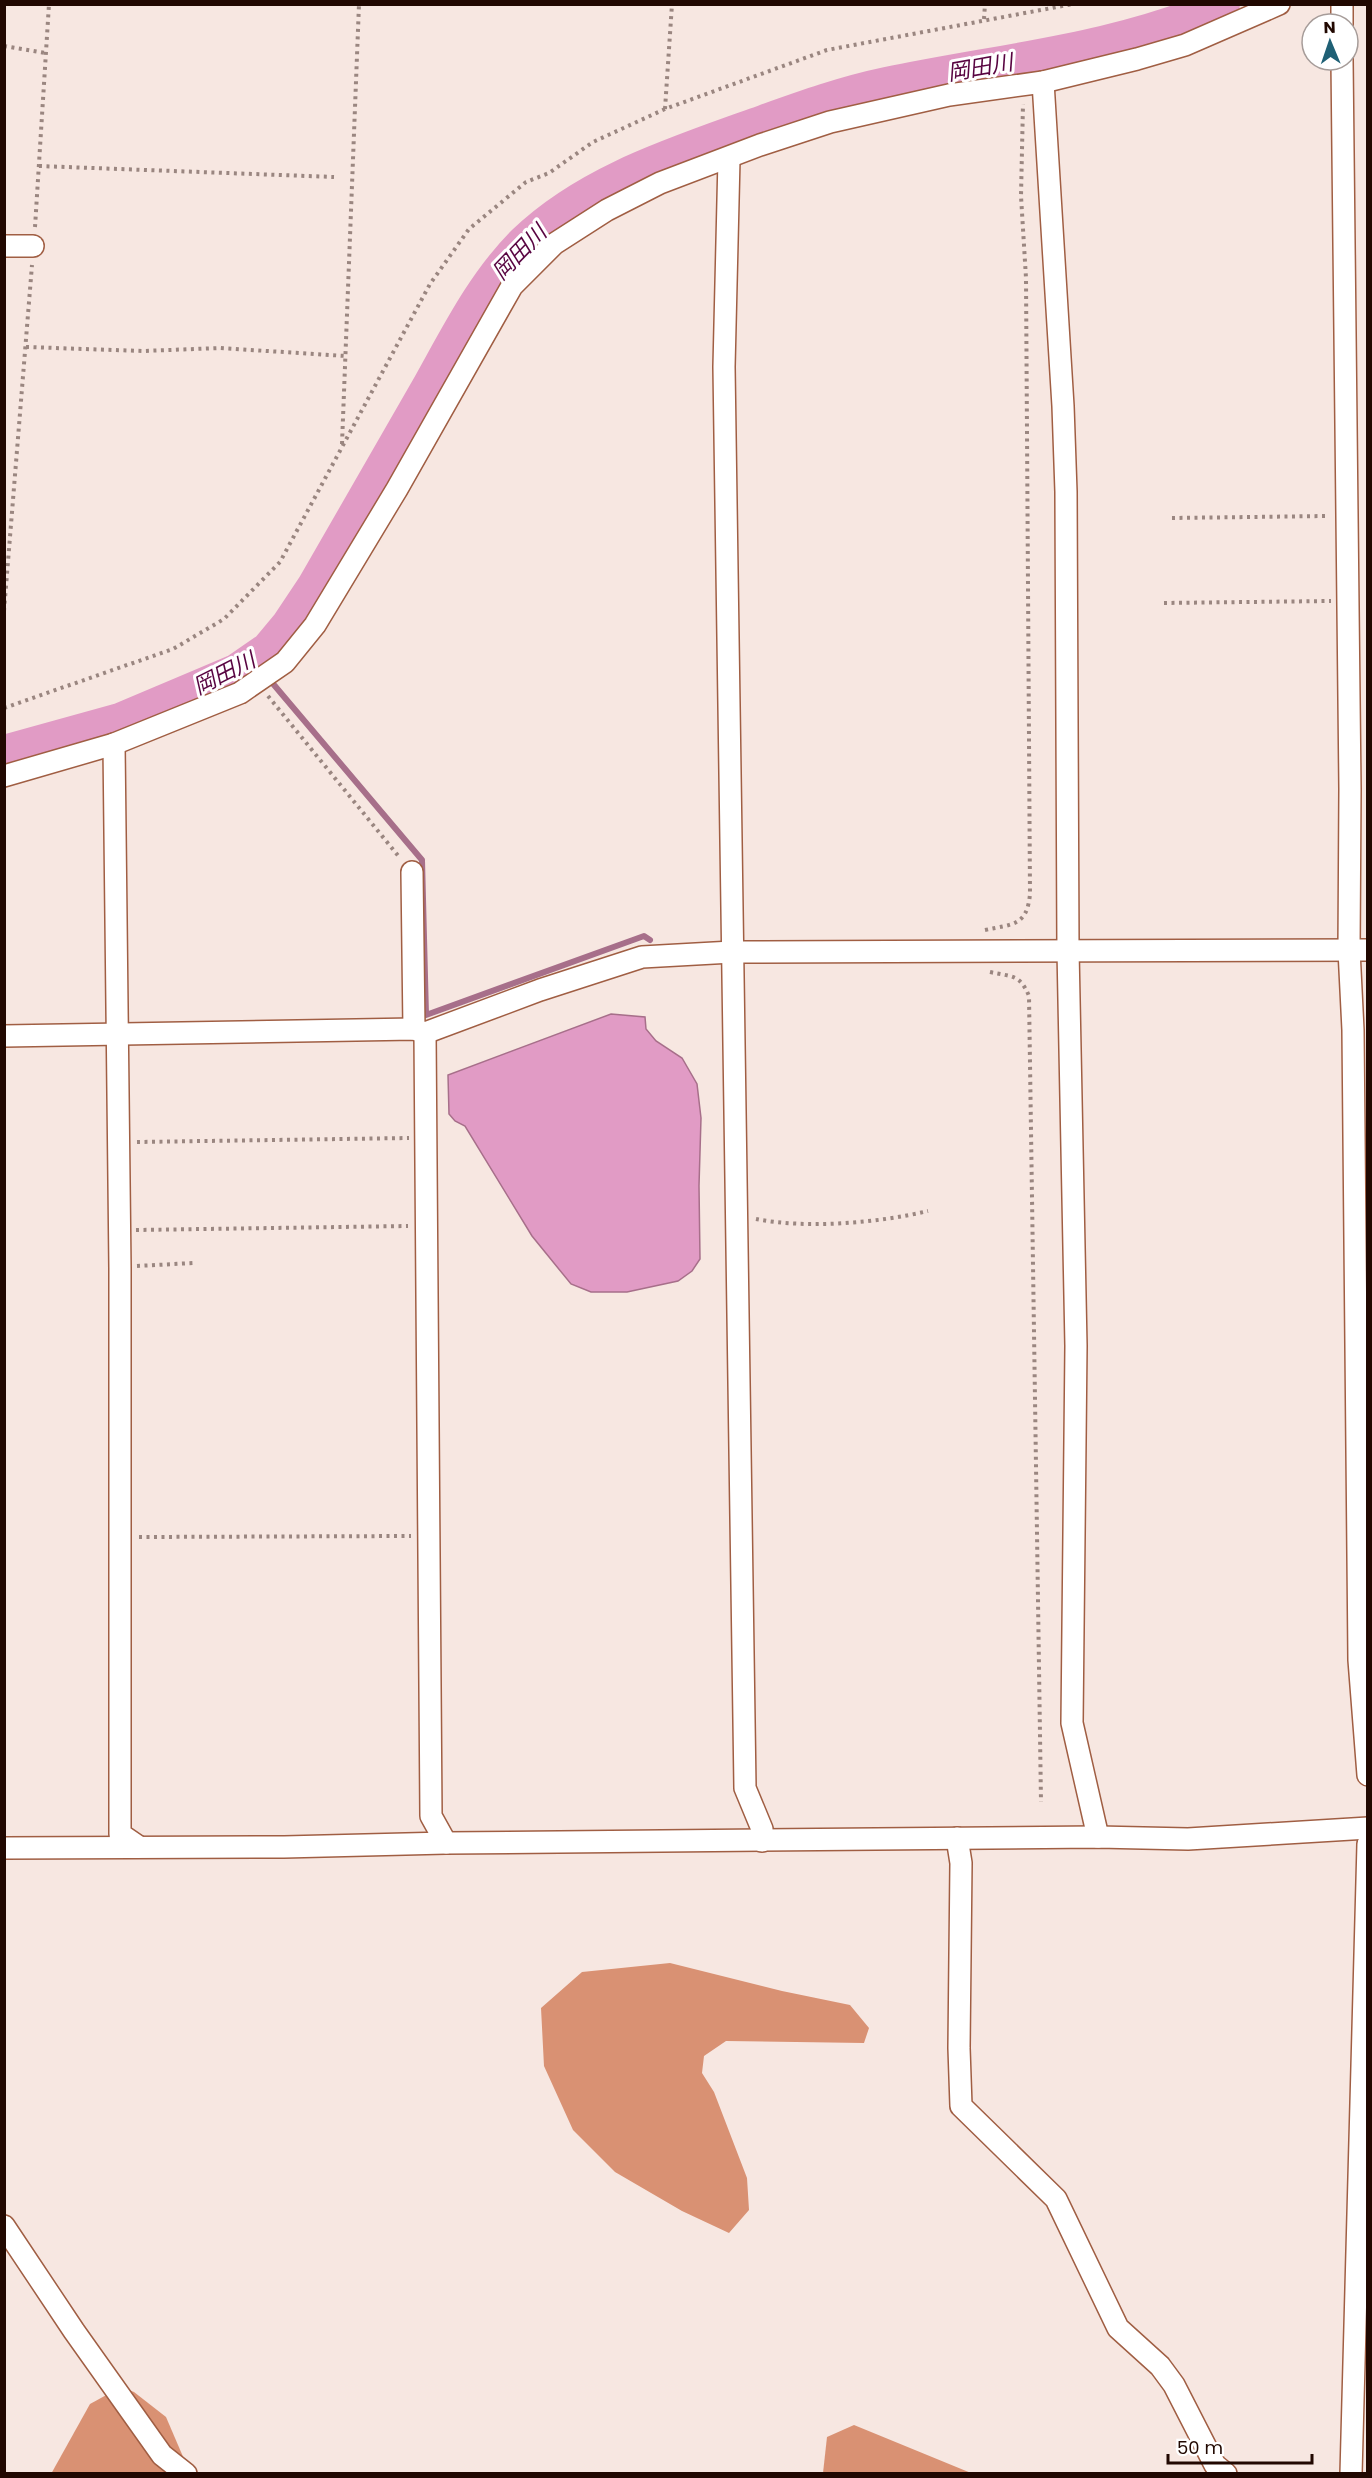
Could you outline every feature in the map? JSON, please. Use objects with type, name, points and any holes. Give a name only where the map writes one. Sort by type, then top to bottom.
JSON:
[{"type":"street","points":[[4,776],[114,744],[240,693],[285,662],[315,625],[397,489],[512,286],[554,244],[607,210],[660,183],[729,159],[760,145],[830,122],[949,95],[1043,82],[1185,45],[1279,4]]},
{"type":"street","points":[[1342,72],[1348,601],[1358,950],[1353,1030],[1359,1660],[1368,1775]]},
{"type":"street","points":[[1043,82],[1064,406],[1066,492],[1068,950],[1076,1346],[1072,1723],[1098,1837]]},
{"type":"street","points":[[729,159],[724,367],[746,1788],[762,1829],[762,1841]]},
{"type":"street","points":[[4,246],[33,246]]},
{"type":"street","points":[[114,744],[120,1230],[120,1834],[139,1847]]},
{"type":"street","points":[[412,872],[428,1138],[431,1816],[446,1843]]},
{"type":"street","points":[[4,1036],[420,1031],[642,957],[732,952],[1358,950]]},
{"type":"street","points":[[4,1848],[284,1848],[446,1843],[957,1838],[1188,1839],[1368,1828]]},
{"type":"street","points":[[957,1838],[962,1863],[959,2048],[961,2106],[1056,2199],[1118,2328],[1165,2372],[1215,2465],[1226,2474]]},
{"type":"street","points":[[1351,2474],[1365,2090],[1368,1844]]},
{"type":"street","points":[[4,2226],[74,2331],[162,2455],[186,2474]]},
{"type":"path","points":[[4,611],[26,347],[49,4]]},
{"type":"path","points":[[342,446],[359,4]]},
{"type":"path","points":[[665,109],[672,4]]},
{"type":"path","points":[[984,19],[985,4]]},
{"type":"path","points":[[4,708],[173,648],[224,620],[280,562],[430,284],[470,229],[526,182],[549,173],[593,142],[665,109],[827,50],[1074,4]]},
{"type":"path","points":[[4,46],[46,53]]},
{"type":"path","points":[[39,166],[334,177]]},
{"type":"path","points":[[26,347],[143,351],[220,348],[346,356]]},
{"type":"path","points":[[1172,518],[1347,515]]},
{"type":"path","points":[[1164,603],[1348,601]]},
{"type":"path","points":[[256,682],[412,872]]},
{"type":"path","points":[[118,1142],[428,1138]]},
{"type":"path","points":[[736,1214],[772,1222],[798,1223],[868,1221],[928,1211]]},
{"type":"path","points":[[120,1230],[427,1226]]},
{"type":"path","points":[[120,1268],[193,1263]]},
{"type":"path","points":[[121,1538],[430,1536]]},
{"type":"shaded area","points":[[611,1014],[645,1017],[646,1029],[656,1041],[682,1058],[697,1084],[701,1118],[700,1259],[692,1271],[678,1281],[627,1292],[591,1292],[571,1284],[532,1236],[465,1126],[455,1121],[449,1114],[448,1075]]},
{"type":"shaded area","points":[[670,1963],[782,1991],[850,2005],[869,2028],[864,2043],[726,2041],[704,2056],[702,2073],[714,2092],[747,2178],[749,2210],[729,2233],[682,2211],[615,2172],[573,2130],[544,2066],[541,2008],[582,1972]]},
{"type":"shaded area","points":[[121,2387],[134,2392],[166,2417],[190,2473],[51,2474],[90,2404]]},
{"type":"shaded area","points":[[854,2425],[971,2473],[823,2473],[827,2437]]},
{"type":"waterway","name":"岡田川","points":[[4,752],[120,720],[236,671],[268,649],[288,625],[314,586],[483,292],[524,242],[574,203],[601,187],[660,160],[834,98],[887,84],[1099,44],[1182,20],[1223,4]]},
{"type":"waterway","points":[[254,658],[269,679],[422,860],[426,1015],[644,936],[650,940]]}]
